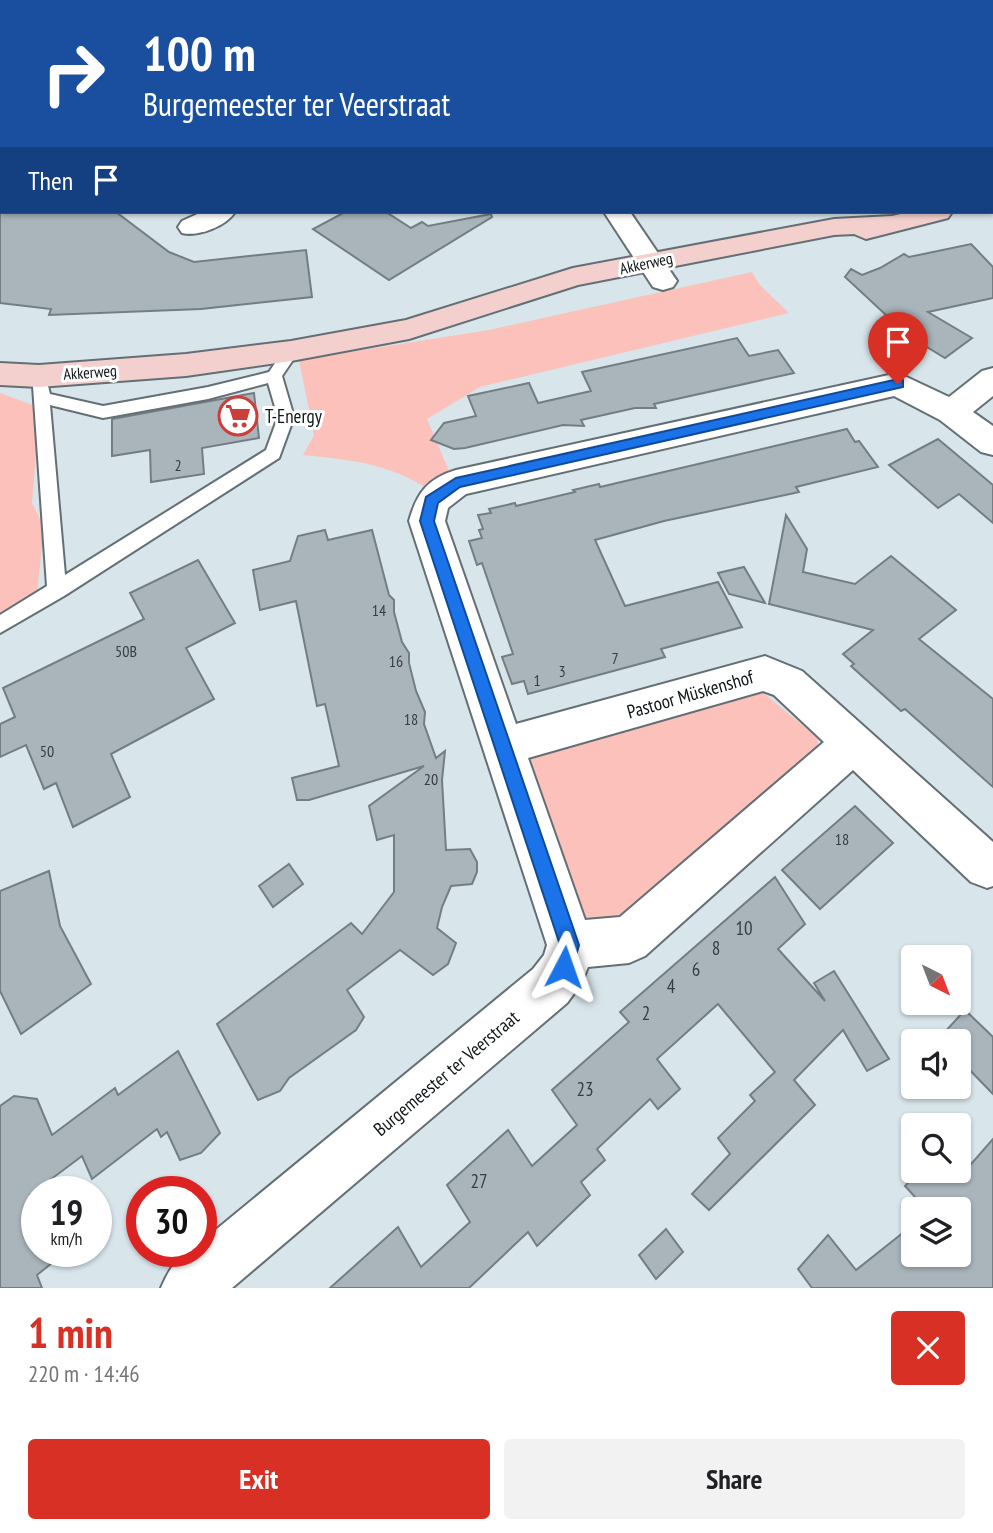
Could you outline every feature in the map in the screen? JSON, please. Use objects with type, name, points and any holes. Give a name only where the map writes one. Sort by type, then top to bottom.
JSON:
[{"type":"main road","name":"Akkerweg","points":[[20,380],[186,365],[291,351],[409,329],[456,326],[657,271],[846,238],[888,223],[930,214]]},
{"type":"street","points":[[191,227],[218,214]]},
{"type":"street","points":[[618,214],[657,271]]},
{"type":"street","points":[[951,412],[993,379]]},
{"type":"street","points":[[854,741],[629,940],[570,945],[427,521],[432,500],[456,483],[898,384],[951,412],[993,443]]},
{"type":"street","name":"Pastoor Müskenshof","points":[[505,746],[765,673],[788,682],[987,866]]},
{"type":"street","name":"Burgemeester ter Veerstraat","points":[[189,1288],[550,986],[564,967],[570,945]]},
{"type":"lane","points":[[20,380],[103,412],[208,393],[274,376],[291,351]]},
{"type":"lane","points":[[0,625],[273,454],[286,417],[274,376]]},
{"type":"lane","points":[[20,380],[57,591]]},
{"type":"shaded area","points":[[752,272],[759,284],[789,313],[480,387],[427,419],[452,478],[430,490],[384,468],[354,461],[303,455],[314,435],[299,360],[489,330]]},
{"type":"shaded area","points":[[0,393],[35,406],[39,418],[32,503],[44,527],[37,593],[0,615]]},
{"type":"shaded area","points":[[760,690],[818,738],[817,750],[594,939],[571,911],[522,762]]},
{"type":"building","points":[[0,214],[119,214],[169,252],[194,262],[306,250],[312,297],[201,309],[49,315],[51,309],[0,303]]},
{"type":"building","points":[[341,214],[389,214],[411,228],[422,222],[428,226],[491,214],[492,217],[389,280],[313,229]]},
{"type":"building","points":[[971,244],[993,267],[993,298],[928,312],[972,338],[945,358],[881,319],[886,315],[845,277],[851,269],[862,275],[904,254],[909,257]]},
{"type":"building","points":[[737,338],[749,356],[778,350],[794,373],[654,404],[656,408],[635,408],[581,420],[584,426],[563,425],[465,448],[454,449],[431,440],[444,423],[476,416],[468,396],[529,383],[538,403],[591,391],[582,372]]},
{"type":"building","points":[[254,393],[259,438],[202,448],[204,474],[151,482],[150,450],[112,456],[112,419]]},
{"type":"building","points":[[847,429],[878,467],[796,487],[799,492],[664,521],[595,540],[625,606],[718,582],[742,627],[661,649],[665,657],[528,694],[524,681],[512,684],[502,657],[513,654],[482,563],[477,565],[469,541],[482,538],[479,530],[483,529],[478,515],[491,513],[489,509],[515,503],[516,506],[575,492],[573,490],[599,484],[600,487]]},
{"type":"building","points":[[938,439],[993,485],[993,523],[959,494],[938,508],[889,465]]},
{"type":"building","points":[[786,515],[807,549],[803,572],[855,584],[891,556],[956,610],[919,639],[993,699],[993,787],[905,709],[901,711],[851,666],[854,664],[843,654],[873,630],[769,604]]},
{"type":"building","points":[[325,530],[328,540],[372,530],[389,595],[394,600],[394,612],[402,642],[409,653],[416,691],[425,712],[424,724],[436,758],[445,751],[442,780],[446,850],[470,849],[477,862],[477,872],[472,884],[451,886],[442,907],[437,928],[456,943],[448,964],[433,975],[400,950],[347,990],[364,1017],[356,1030],[289,1078],[280,1091],[258,1100],[217,1024],[351,923],[362,934],[394,892],[394,835],[377,840],[369,806],[424,766],[309,800],[297,800],[292,778],[339,766],[325,704],[317,706],[296,601],[260,610],[253,570],[290,561],[298,536]]},
{"type":"building","points":[[198,560],[235,623],[186,648],[214,699],[111,754],[130,797],[73,827],[56,783],[44,789],[26,745],[0,757],[0,724],[15,717],[3,688],[144,619],[130,593]]},
{"type":"building","points":[[744,567],[765,603],[729,594],[718,573]]},
{"type":"building","points":[[855,806],[893,843],[820,909],[782,870]]},
{"type":"building","points":[[289,864],[303,884],[273,907],[259,886]]},
{"type":"building","points":[[49,871],[60,926],[91,984],[21,1034],[0,991],[0,891]]},
{"type":"building","points":[[775,877],[805,924],[778,949],[825,1001],[814,983],[834,971],[889,1059],[867,1071],[843,1030],[794,1080],[815,1105],[709,1210],[692,1194],[730,1154],[718,1138],[755,1101],[750,1095],[775,1072],[718,1004],[657,1059],[680,1089],[658,1109],[650,1099],[597,1149],[605,1160],[581,1182],[590,1195],[537,1246],[528,1232],[469,1288],[330,1288],[398,1227],[421,1267],[470,1222],[447,1185],[508,1130],[532,1166],[577,1125],[552,1090],[629,1022],[620,1012]]},
{"type":"building","points":[[960,1015],[970,1015],[993,1037],[993,1094],[971,1071],[971,1029],[948,1029]]},
{"type":"building","points":[[178,1051],[220,1133],[201,1153],[180,1160],[167,1132],[161,1137],[157,1129],[96,1176],[91,1176],[82,1156],[55,1176],[21,1176],[21,1267],[47,1267],[37,1275],[42,1288],[0,1288],[0,1106],[14,1096],[37,1099],[52,1135],[115,1088],[118,1095]]},
{"type":"building","points":[[993,1139],[993,1288],[812,1288],[798,1269],[828,1235],[856,1270],[901,1234],[901,1267],[971,1267],[971,1197],[915,1197],[905,1186],[908,1183],[971,1183],[971,1164]]},
{"type":"building","points":[[666,1229],[683,1252],[656,1279],[639,1255]]},
{"type":"place","name":"T-Energy","points":[[238,416]]},
{"type":"route","points":[[564,967],[570,945],[427,521],[432,500],[456,483],[898,384]]}]
